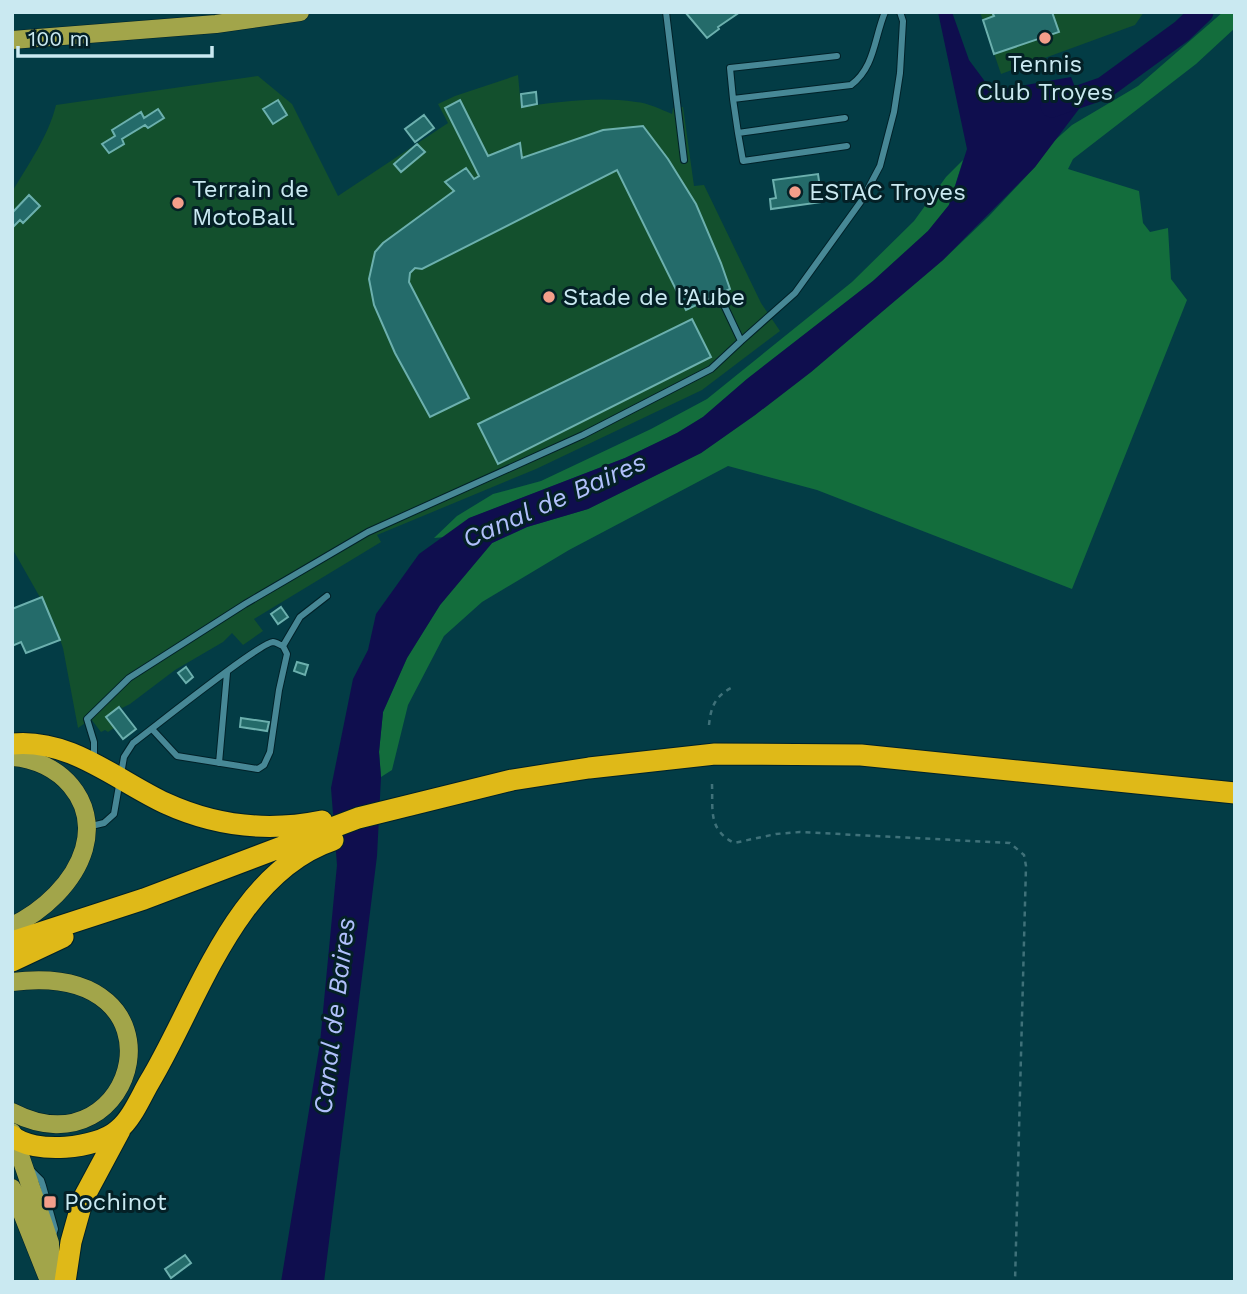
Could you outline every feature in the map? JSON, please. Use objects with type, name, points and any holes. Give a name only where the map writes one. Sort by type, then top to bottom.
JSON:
[{"type":"highway","points":[[12,744],[53,746],[94,764],[162,802],[211,820],[239,826],[282,827],[320,832],[396,813],[461,792],[589,768],[715,754],[862,755],[1235,793]]},
{"type":"highway","points":[[12,942],[145,899],[358,818],[396,813]]},
{"type":"highway","points":[[65,1282],[71,1242],[83,1199],[120,1130],[158,1069],[219,950],[259,892],[320,832]]},
{"type":"highway","points":[[12,961],[145,899]]},
{"type":"highway","points":[[13,1136],[33,1145],[59,1148],[84,1146],[120,1130]]},
{"type":"main road","points":[[12,40],[216,24],[300,12]]},
{"type":"main road","points":[[12,757],[37,761],[62,776],[82,804],[85,827],[84,848],[72,876],[46,904],[12,926]]},
{"type":"main road","points":[[12,982],[52,979],[87,988],[101,996],[122,1021],[131,1048],[124,1079],[112,1099],[101,1110],[85,1119],[68,1124],[47,1124],[12,1112]]},
{"type":"main road","points":[[13,1136],[50,1243],[50,1282]]},
{"type":"main road","points":[[12,1188],[50,1282]]},
{"type":"lane","points":[[666,12],[684,160]]},
{"type":"lane","points":[[733,99],[851,85],[860,78],[874,52],[885,12]]},
{"type":"lane","points":[[94,764],[94,742],[87,719],[129,678],[245,604],[368,531],[583,435],[711,369],[795,293],[862,200],[880,166],[894,112],[900,73],[903,21],[901,12]]},
{"type":"lane","points":[[837,56],[730,68],[733,99],[743,161],[847,146]]},
{"type":"lane","points":[[738,133],[845,118]]},
{"type":"lane","points":[[724,305],[741,341]]},
{"type":"lane","points":[[283,646],[300,617],[327,596]]},
{"type":"lane","points":[[85,827],[104,823],[114,814],[124,757],[134,743],[152,729],[226,673],[262,647],[273,642],[283,646],[287,654],[270,752],[264,765],[258,769],[177,756],[152,729]]},
{"type":"lane","points":[[219,763],[226,673]]},
{"type":"path","points":[[709,725],[711,708],[717,698],[735,686]]},
{"type":"path","points":[[712,784],[716,828],[723,837],[734,843],[800,832],[1010,843],[1024,855],[1024,962],[1015,1282]]},
{"type":"green space","name":"Tennis Club Troyes","points":[[980,12],[1144,12],[1135,25],[1001,74]]},
{"type":"green space","points":[[1223,12],[1235,12],[1235,28],[1196,64],[1073,159],[1068,169],[1139,191],[1143,223],[1150,232],[1168,228],[1171,279],[1187,300],[1072,589],[817,490],[728,466],[569,550],[482,602],[444,636],[408,705],[392,770],[381,777],[379,752],[383,712],[407,658],[440,605],[492,543],[527,527],[588,509],[701,453],[755,415],[811,372],[943,260],[989,216],[1035,167],[1053,142],[1072,125],[1138,86]]},
{"type":"green space","points":[[518,75],[521,107],[578,100],[621,100],[645,104],[672,114],[673,108],[683,107],[694,186],[704,185],[761,303],[780,331],[702,390],[536,469],[377,535],[381,542],[254,619],[263,631],[243,645],[232,633],[223,642],[175,670],[130,704],[122,708],[120,706],[106,717],[114,728],[108,732],[101,732],[91,719],[78,728],[63,648],[54,622],[12,548],[12,192],[43,139],[56,105],[258,76],[292,104],[338,196],[448,123],[438,104]]},
{"type":"green space","points":[[963,160],[949,205],[928,231],[873,281],[747,379],[703,417],[625,458],[470,518],[445,537],[434,538],[457,516],[493,494],[541,481],[707,399],[852,282],[914,221],[946,177]]},
{"type":"water","points":[[938,12],[952,12],[969,60],[992,91],[1071,77],[1082,105],[1035,167],[943,260],[811,372],[701,453],[588,509],[527,527],[492,543],[440,605],[407,658],[383,712],[379,752],[381,777],[377,856],[324,1282],[281,1282],[320,1043],[337,865],[331,788],[353,679],[368,650],[376,614],[419,554],[469,518],[625,458],[703,417],[747,379],[873,281],[928,231],[949,205],[967,149]]},
{"type":"building","points":[[685,12],[740,12],[707,38]]},
{"type":"building","points":[[992,12],[1052,12],[1059,32],[994,54],[983,20],[994,16]]},
{"type":"building","points":[[536,92],[537,104],[522,107],[521,94]]},
{"type":"building","points":[[278,100],[287,115],[273,124],[263,109]]},
{"type":"building","points":[[460,100],[488,156],[520,143],[522,158],[603,130],[643,126],[668,159],[696,204],[730,289],[686,310],[617,170],[422,269],[415,268],[410,273],[409,282],[469,398],[430,417],[395,353],[374,305],[369,279],[375,252],[383,243],[454,191],[445,182],[466,168],[474,179],[479,176],[445,108]]},
{"type":"building","points":[[158,109],[164,118],[148,128],[145,125],[122,139],[124,144],[109,153],[102,144],[115,136],[112,130],[141,112],[144,118]]},
{"type":"building","points":[[424,115],[434,128],[415,142],[405,129]]},
{"type":"building","points":[[417,144],[425,152],[401,172],[394,164]]},
{"type":"building","points":[[818,174],[822,202],[771,209],[770,199],[776,198],[773,180]]},
{"type":"building","points":[[29,195],[40,206],[23,223],[20,220],[12,228],[12,213]]},
{"type":"building","points":[[692,319],[711,357],[498,464],[478,424]]},
{"type":"building","points":[[42,597],[60,640],[26,653],[21,642],[12,646],[12,609]]},
{"type":"building","points":[[281,607],[288,617],[278,624],[271,614]]},
{"type":"building","points":[[297,662],[308,665],[305,675],[294,671]]},
{"type":"building","points":[[186,667],[193,677],[186,683],[178,673]]},
{"type":"building","points":[[119,707],[136,729],[123,739],[106,717]]},
{"type":"building","points":[[241,718],[269,722],[267,731],[240,727]]},
{"type":"building","points":[[185,1255],[191,1263],[171,1278],[165,1269]]},
{"type":"waterway","name":"Canal de Baires","points":[[1052,106],[1104,88],[1182,31],[1202,12]]},
{"type":"place","name":"Tennis Club Troyes","points":[[1045,38]]},
{"type":"place","name":"ESTAC Troyes","points":[[795,192]]},
{"type":"place","name":"Terrain de MotoBall","points":[[178,203]]},
{"type":"place","name":"Stade de l’Aube","points":[[549,297]]},
{"type":"place","name":"Pochinot","points":[[50,1202]]}]
